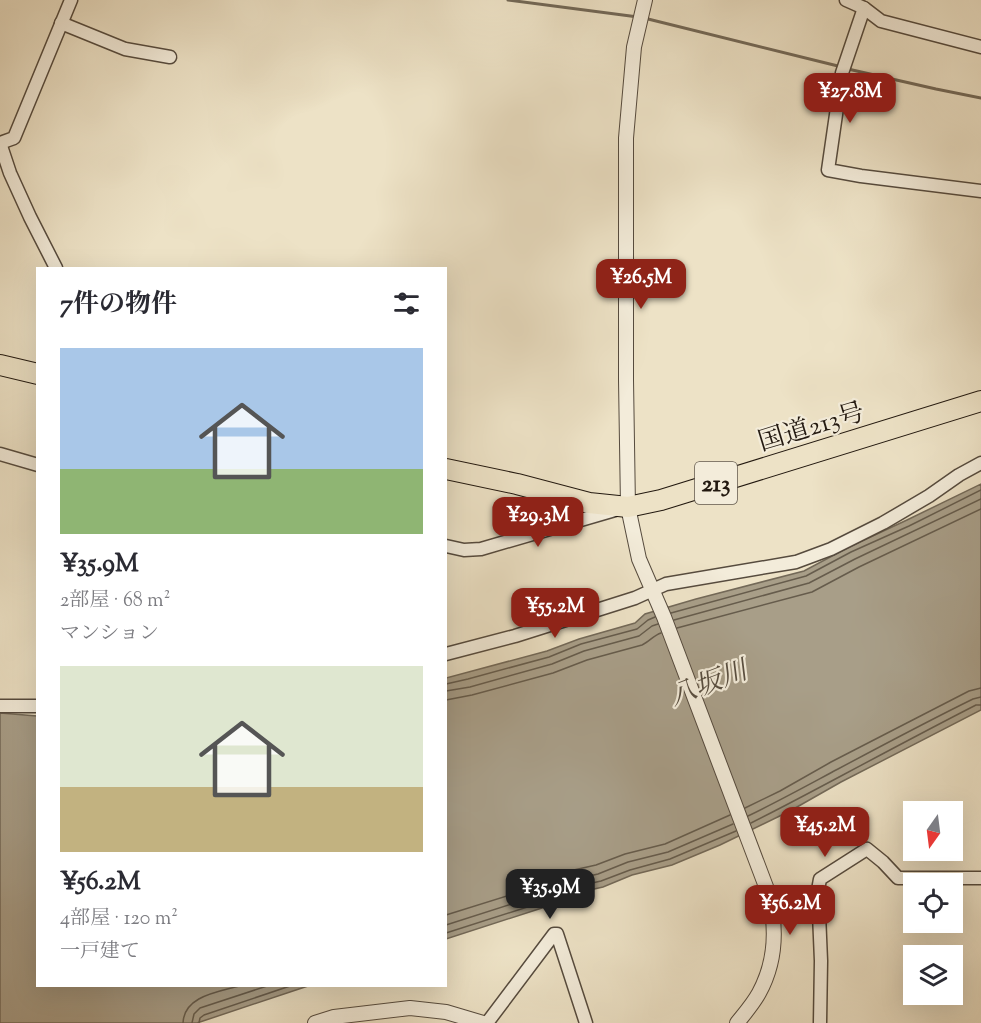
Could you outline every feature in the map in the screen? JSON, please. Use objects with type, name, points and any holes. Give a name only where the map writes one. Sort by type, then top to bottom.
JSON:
[{"type":"highway","points":[[0,365],[36,374]]},
{"type":"highway","name":"国道213号","points":[[447,469],[517,484],[589,503],[628,507],[661,500],[981,401]]},
{"type":"street","points":[[55,267],[10,173],[0,142],[14,138],[71,0]]},
{"type":"street","points":[[846,0],[864,8],[881,21],[981,47]]},
{"type":"street","points":[[643,6],[634,47],[626,138],[628,507],[639,559],[653,590],[748,839],[773,912],[775,938],[769,968],[760,991],[737,1023]]},
{"type":"street","points":[[864,8],[843,68],[828,170],[981,191]]},
{"type":"street","points":[[61,23],[125,49],[170,57]]},
{"type":"street","points":[[0,454],[36,464]]},
{"type":"street","points":[[447,654],[515,636],[635,598],[666,584],[796,561],[831,549],[883,523],[981,463]]},
{"type":"street","points":[[447,546],[464,550],[481,549],[628,507]]},
{"type":"street","points":[[0,706],[36,706]]},
{"type":"street","points":[[820,1023],[821,962],[818,890],[820,879],[867,849],[898,878],[981,878]]},
{"type":"street","points":[[315,1023],[334,1017],[410,1008],[446,1012],[485,1023],[554,934],[557,934],[586,1023]]},
{"type":"water","name":"八坂川","points":[[981,484],[981,710],[790,811],[720,845],[672,865],[632,875],[603,887],[572,894],[545,907],[447,939],[447,678],[547,651],[635,623],[645,614],[804,571]]},
{"type":"water","points":[[0,713],[36,716],[36,987],[305,987],[197,1023],[0,1023]]},
{"type":"waterway","points":[[508,0],[638,17]]},
{"type":"waterway","points":[[644,18],[842,67]]},
{"type":"waterway","points":[[848,69],[981,98]]}]
